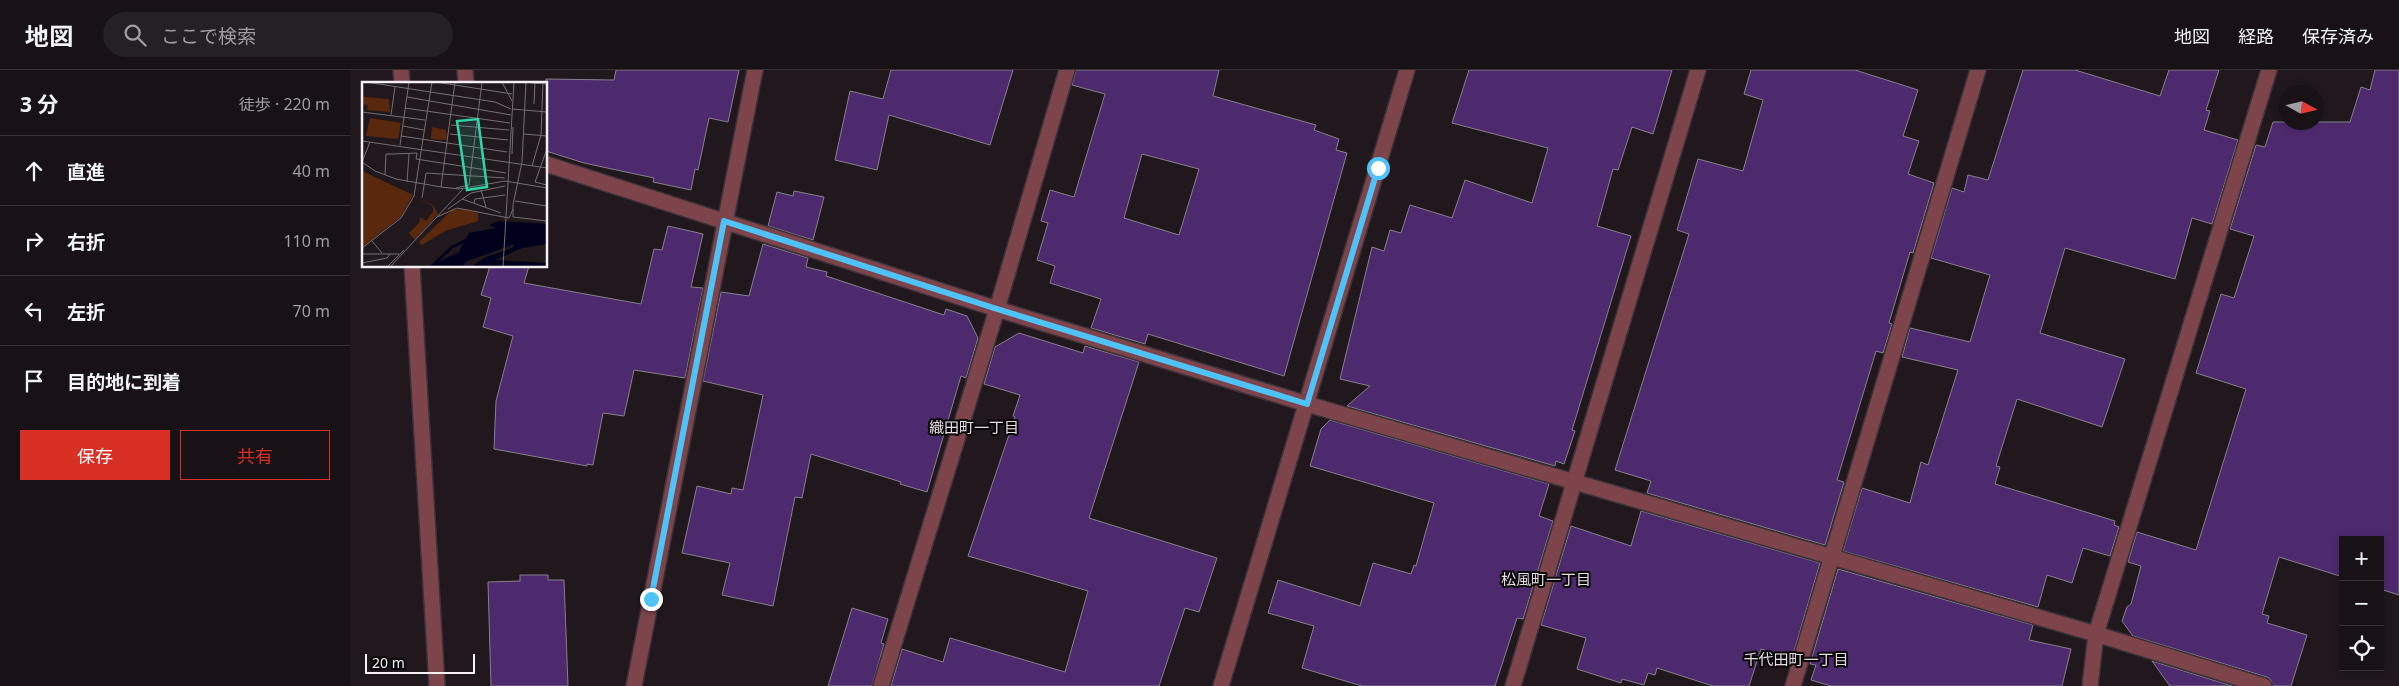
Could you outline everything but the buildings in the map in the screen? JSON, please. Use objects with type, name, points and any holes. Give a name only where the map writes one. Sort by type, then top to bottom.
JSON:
[{"type":"street","points":[[634,686],[724,221],[756,70]]},
{"type":"street","points":[[880,686],[997,309],[1067,70]]},
{"type":"street","points":[[1221,686],[1407,70]]},
{"type":"street","points":[[1512,686],[1698,70]]},
{"type":"street","points":[[1793,686],[1978,70]]},
{"type":"street","points":[[2090,686],[2096,634],[2269,70]]},
{"type":"street","points":[[548,165],[997,309],[1307,404],[1574,480],[2096,634],[2264,686]]},
{"type":"street","points":[[412,268],[437,686]]},
{"type":"district","name":"織田町一丁目","points":[[974,427]]},
{"type":"district","name":"松風町一丁目","points":[[1546,579]]},
{"type":"district","name":"千代田町一丁目","points":[[1796,659]]},
{"type":"route","points":[[651,599],[724,221],[997,309],[1307,404],[1378,168]]}]
